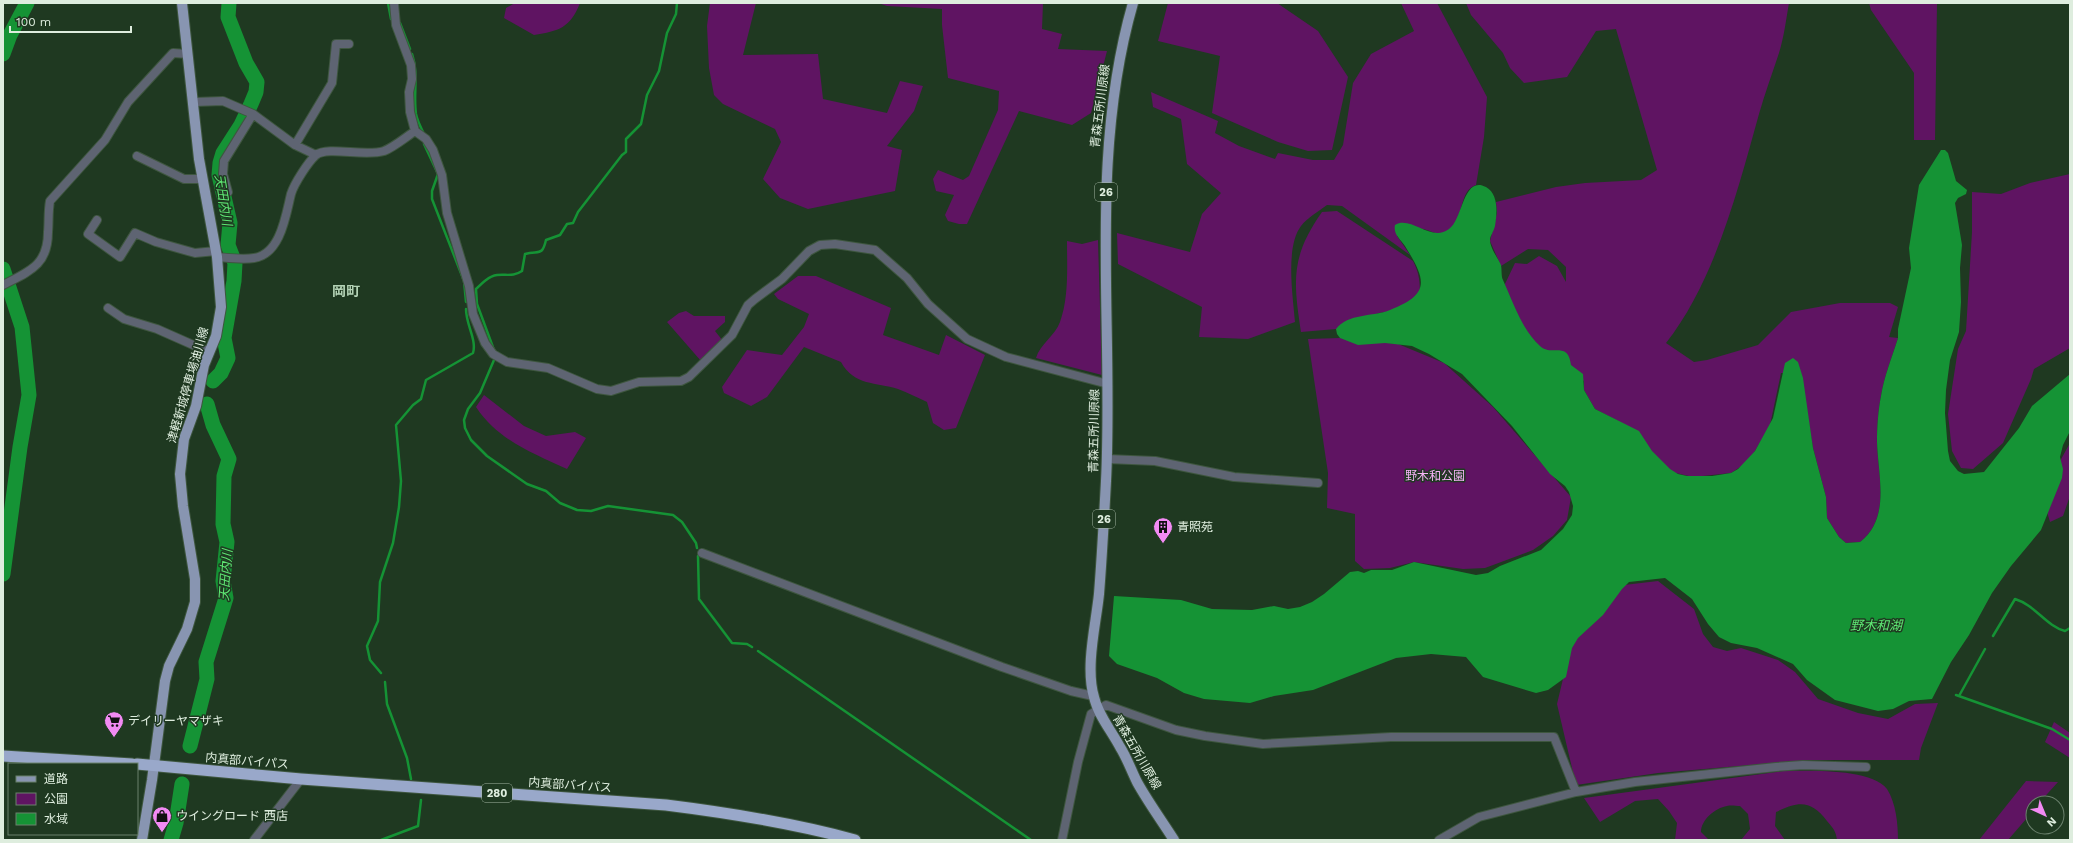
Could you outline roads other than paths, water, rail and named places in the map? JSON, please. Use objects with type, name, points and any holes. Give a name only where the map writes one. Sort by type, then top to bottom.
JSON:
[{"type":"highway","points":[[3,756],[116,763]]},
{"type":"highway","name":"内真部バイパス","points":[[138,764],[301,779],[666,805],[766,820],[855,840]]},
{"type":"main road","name":"津軽新城停車場油川線","points":[[142,840],[154,766],[165,681],[169,666],[187,629],[196,602],[196,579],[183,506],[180,474],[184,440],[196,406],[204,365],[216,336],[221,307],[217,254],[202,179],[182,3]]},
{"type":"main road","name":"青森五所川原線","points":[[1133,3],[1126,28],[1116,78],[1108,141],[1106,198],[1108,384],[1107,459],[1104,535],[1092,653],[1093,696],[1098,709],[1122,750],[1139,784],[1174,840]]},
{"type":"street","points":[[394,3],[396,25],[411,65],[412,78],[409,92],[410,112],[415,131],[426,139],[433,150],[442,176],[447,213],[469,286],[473,314],[485,343],[493,354],[507,362],[548,368],[597,389],[611,391],[639,382],[681,381],[689,377],[732,335],[748,305],[782,279],[809,251],[820,245],[835,244],[875,250],[908,278],[928,304],[967,339],[1006,357],[1108,384]]},
{"type":"street","points":[[295,145],[332,83],[336,44],[349,44]]},
{"type":"street","points":[[3,285],[17,278],[45,256],[47,248],[48,213],[50,201],[105,140],[128,102],[173,53],[188,54]]},
{"type":"street","points":[[194,102],[223,101],[249,112],[295,145],[316,155]]},
{"type":"street","points":[[228,192],[223,174],[224,162],[249,112]]},
{"type":"street","points":[[97,220],[88,234],[120,257],[135,233],[156,242],[195,253],[217,254],[234,258],[255,258],[274,244],[281,233],[289,211],[291,192],[316,155],[328,151],[366,154],[385,150],[415,131]]},
{"type":"street","points":[[137,156],[184,179],[202,179]]},
{"type":"street","points":[[108,308],[124,319],[157,329],[209,352]]},
{"type":"street","points":[[1107,459],[1155,461],[1234,477],[1318,482]]},
{"type":"street","points":[[702,553],[1002,667],[1072,691],[1093,696]]},
{"type":"street","points":[[1062,840],[1078,762],[1091,714],[1106,705],[1176,730],[1205,736],[1263,744],[1390,737],[1554,737],[1576,792]]},
{"type":"street","points":[[1439,840],[1479,817],[1576,792],[1635,782],[1782,766],[1803,765],[1866,767]]},
{"type":"street","points":[[254,840],[301,779]]},
{"type":"water","name":"野木和湖","points":[[1941,150],[1945,150],[1948,153],[1956,181],[1967,190],[1966,194],[1958,198],[1955,203],[1962,245],[1960,268],[1961,302],[1959,332],[1950,360],[1946,390],[1945,413],[1950,461],[1958,471],[1964,474],[1984,472],[2019,428],[2032,406],[2070,374],[2070,431],[2063,445],[2060,457],[2063,469],[2062,478],[2041,530],[2011,566],[1992,593],[1969,635],[1951,662],[1932,699],[1909,701],[1893,709],[1878,711],[1835,700],[1807,680],[1793,664],[1757,648],[1731,643],[1719,637],[1708,624],[1692,599],[1665,578],[1629,582],[1603,615],[1578,638],[1572,648],[1566,677],[1548,690],[1536,693],[1483,677],[1466,657],[1431,654],[1396,658],[1313,690],[1274,696],[1250,703],[1204,699],[1184,693],[1157,678],[1117,664],[1109,656],[1114,596],[1181,600],[1212,609],[1252,610],[1274,606],[1288,609],[1300,607],[1312,602],[1350,572],[1358,571],[1364,573],[1371,570],[1392,570],[1414,562],[1476,575],[1488,573],[1500,566],[1541,550],[1563,529],[1572,515],[1573,506],[1569,492],[1565,486],[1550,474],[1512,426],[1462,374],[1429,354],[1412,346],[1385,343],[1358,345],[1340,338],[1337,334],[1336,329],[1347,320],[1390,310],[1413,298],[1418,292],[1421,285],[1417,268],[1405,246],[1396,234],[1395,225],[1408,223],[1435,233],[1449,229],[1454,224],[1468,192],[1472,187],[1478,185],[1486,187],[1490,190],[1495,199],[1496,221],[1490,238],[1490,243],[1501,265],[1503,280],[1518,315],[1528,332],[1544,349],[1558,350],[1566,353],[1569,357],[1571,365],[1583,374],[1584,390],[1595,409],[1639,431],[1652,451],[1670,469],[1678,474],[1687,476],[1712,476],[1731,473],[1738,469],[1755,451],[1773,418],[1785,363],[1793,358],[1798,362],[1803,378],[1813,448],[1826,497],[1827,518],[1839,537],[1846,543],[1860,542],[1870,532],[1876,521],[1879,509],[1880,482],[1877,425],[1879,408],[1882,389],[1898,338],[1898,329],[1911,268],[1909,248],[1919,185]]},
{"type":"waterway","name":"天田内川","points":[[3,54],[10,35],[27,3]]},
{"type":"waterway","name":"天田内川","points":[[213,381],[221,373],[228,358],[224,338],[234,281],[235,263],[228,245],[230,223],[219,175],[220,163],[223,153],[241,125],[251,104],[256,92],[257,82],[246,63],[228,17],[229,3]]},
{"type":"waterway","points":[[388,3],[391,19]]},
{"type":"waterway","points":[[494,350],[477,304],[476,289],[491,277],[513,275],[522,271],[525,254],[541,251],[546,240],[560,235],[567,224],[573,223],[578,212],[622,155],[626,152],[626,139],[641,124],[647,95],[659,71],[667,33],[676,14],[677,3]]},
{"type":"waterway","points":[[400,23],[410,49]]},
{"type":"waterway","points":[[412,54],[416,76],[416,114],[424,134]]},
{"type":"waterway","points":[[424,144],[438,174],[432,191],[432,199],[464,281],[466,302]]},
{"type":"waterway","name":"天田内川","points":[[3,269],[22,327],[29,395],[20,447],[3,574]]},
{"type":"waterway","points":[[381,673],[370,660],[367,646],[378,621],[380,582],[393,543],[399,507],[401,481],[396,425],[413,405],[421,399],[426,380],[473,353],[474,343],[466,315],[466,309]]},
{"type":"waterway","points":[[494,360],[480,393],[468,409],[464,420],[465,428],[471,440],[487,456],[527,484],[546,491],[560,503],[577,510],[591,511],[608,506],[673,515],[682,522],[696,543],[697,548]]},
{"type":"waterway","name":"天田内川","points":[[190,746],[207,679],[206,662],[226,598],[223,581],[227,542],[223,524],[224,476],[229,459],[213,425],[207,404]]},
{"type":"waterway","points":[[698,556],[699,599],[732,643],[747,644],[752,647]]},
{"type":"waterway","points":[[1993,636],[2015,599],[2029,606],[2052,625],[2065,631],[2070,628]]},
{"type":"waterway","points":[[1959,696],[1985,649]]},
{"type":"waterway","points":[[758,651],[1031,840]]},
{"type":"waterway","points":[[385,682],[387,704],[407,758],[411,779]]},
{"type":"waterway","points":[[1956,695],[2052,729],[2070,740]]},
{"type":"waterway","name":"天田内川","points":[[171,840],[176,823],[182,784]]},
{"type":"waterway","points":[[381,840],[418,826],[421,800]]},
{"type":"place","name":"青照苑","points":[[1163,544]]},
{"type":"place","name":"デイリーヤマザキ","points":[[114,738]]},
{"type":"place","name":"ウイングロード 西店","points":[[162,833]]},
{"type":"district","name":"岡町","points":[[346,291]]},
{"type":"park label","name":"野木和公園","points":[[1435,476]]}]
